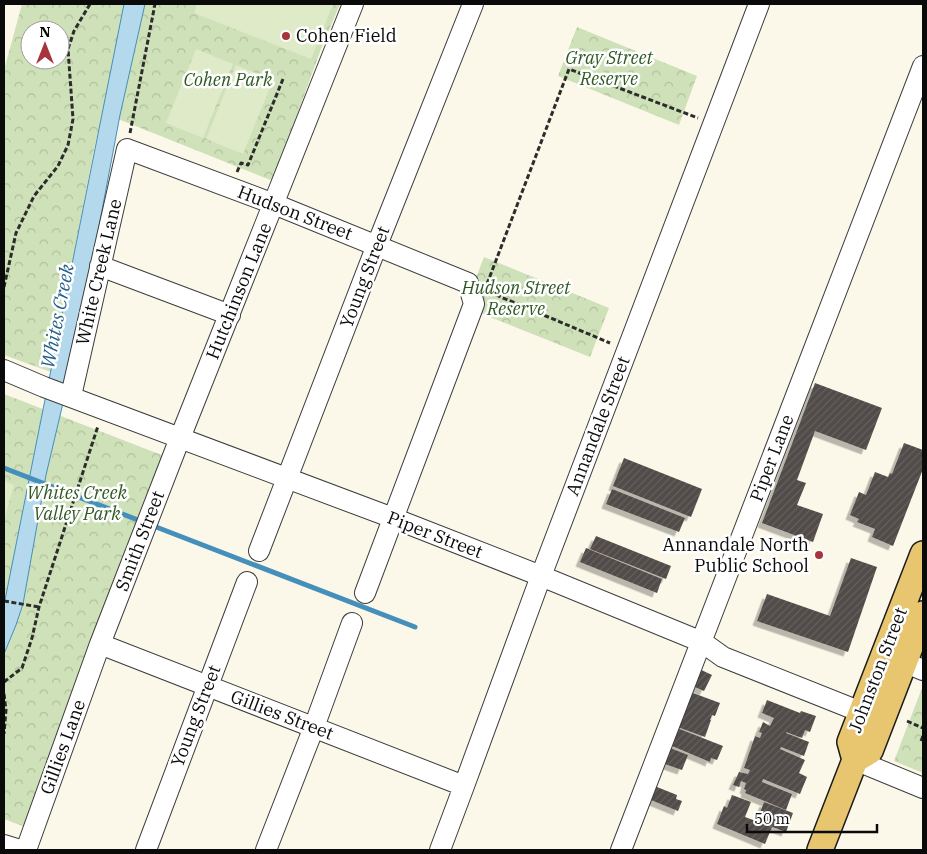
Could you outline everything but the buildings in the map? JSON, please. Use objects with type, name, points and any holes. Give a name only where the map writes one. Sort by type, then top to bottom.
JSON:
[{"type":"main road","name":"Johnston Street","points":[[820,850],[855,760],[850,742],[923,554]]},
{"type":"main road","name":"Johnston Street","points":[[855,760],[870,751],[913,666],[923,614]]},
{"type":"street","name":"Hutchinson Lane","points":[[180,438],[353,4]]},
{"type":"street","name":"Annandale Street","points":[[440,850],[541,576],[759,4]]},
{"type":"street","name":"Young Street","points":[[259,551],[377,245],[466,6]]},
{"type":"street","name":"Piper Lane","points":[[621,850],[923,66]]},
{"type":"street","name":"Hudson Street","points":[[127,149],[274,204],[468,283],[474,304],[393,518]]},
{"type":"street","name":"White Creek Lane","points":[[69,396],[127,149]]},
{"type":"street","points":[[100,266],[230,315]]},
{"type":"street","name":"Piper Street","points":[[4,370],[44,387],[393,518],[541,576],[702,642],[723,656],[861,712]]},
{"type":"street","name":"Smith Street","points":[[100,644],[180,438]]},
{"type":"street","points":[[364,593],[393,518]]},
{"type":"street","name":"Young Street","points":[[146,850],[247,582]]},
{"type":"street","points":[[266,850],[352,623]]},
{"type":"street","name":"Gillies Street","points":[[100,644],[464,786]]},
{"type":"street","name":"Gillies Lane","points":[[26,850],[100,644]]},
{"type":"street","points":[[855,760],[923,788]]},
{"type":"street","points":[[4,845],[20,850]]},
{"type":"path","points":[[4,287],[16,233],[34,196],[58,166],[68,144],[73,119],[68,49],[74,31],[90,4]]},
{"type":"path","points":[[127,149],[155,4]]},
{"type":"path","points":[[627,350],[485,290],[569,69],[683,113]]},
{"type":"path","points":[[239,167],[241,163],[248,165],[283,79]]},
{"type":"path","points":[[4,682],[22,668],[32,638],[39,607],[100,420]]},
{"type":"path","points":[[4,601],[39,607]]},
{"type":"path","points":[[4,694],[6,710],[4,734]]},
{"type":"path","points":[[907,721],[923,728]]},
{"type":"path","points":[[921,741],[923,736]]},
{"type":"green space","name":"Cohen Park","points":[[22,4],[340,4],[321,49],[273,181],[103,113],[95,145],[51,372],[4,355],[4,70]]},
{"type":"green space","name":"Cohen Field","points":[[197,4],[333,4],[311,59],[194,13]]},
{"type":"green space","name":"Gray Street Reserve","points":[[577,27],[697,76],[679,125],[558,76]]},
{"type":"green space","points":[[196,49],[233,64],[203,138],[166,123]]},
{"type":"green space","points":[[236,65],[273,80],[243,154],[206,139]]},
{"type":"green space","name":"Hudson Street Reserve","points":[[484,257],[609,308],[590,357],[480,313],[474,283]]},
{"type":"green space","name":"Whites Creek Valley Park","points":[[4,394],[172,459],[33,830],[4,819]]},
{"type":"green space","points":[[4,481],[14,485],[4,520]]},
{"type":"green space","points":[[923,689],[923,773],[894,761]]},
{"type":"water","name":"Whites Creek","points":[[124,4],[145,4],[120,115],[76,348],[46,475],[23,604],[4,654],[4,605]]},
{"type":"waterway","points":[[4,468],[143,522]]},
{"type":"waterway","points":[[151,525],[415,627]]},
{"type":"place","name":"Cohen Field","points":[[286,36]]},
{"type":"place","name":"Annandale North Public School","points":[[819,555]]}]
